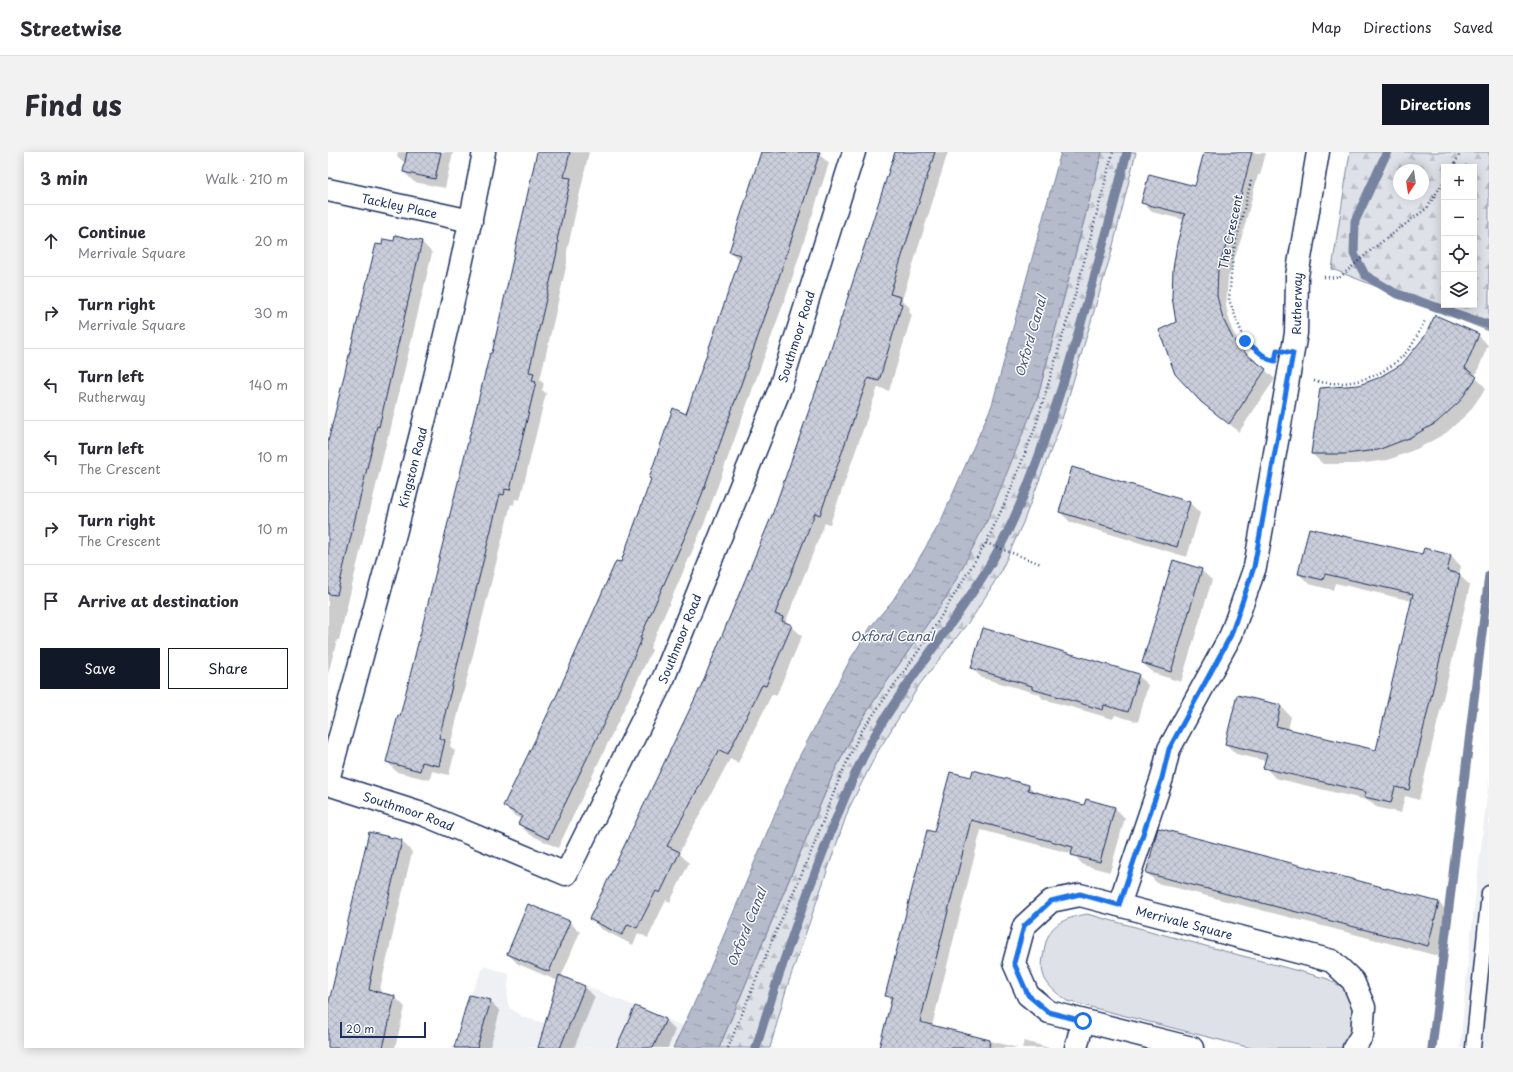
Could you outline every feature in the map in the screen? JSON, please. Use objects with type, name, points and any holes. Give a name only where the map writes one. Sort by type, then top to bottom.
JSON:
[{"type":"street","name":"Kingston Road","points":[[328,780],[405,498],[471,221],[484,152]]},
{"type":"street","name":"Southmoor Road","points":[[328,784],[425,815],[566,874],[664,677],[776,398],[854,152]]},
{"type":"street","name":"Rutherway","points":[[1119,905],[1162,778],[1169,749],[1231,635],[1254,567],[1293,353],[1296,332],[1297,276],[1318,152]]},
{"type":"street","name":"Tackley Place","points":[[328,190],[471,221]]},
{"type":"street","name":"Merrivale Square","points":[[1192,1048],[1048,1012],[1028,995],[1014,963],[1024,926],[1051,901],[1080,894],[1332,961],[1352,981],[1364,1007],[1362,1036],[1354,1048]]},
{"type":"street","points":[[1076,1048],[1083,1021]]},
{"type":"lane","points":[[1473,1048],[1489,893]]},
{"type":"path","points":[[728,1048],[774,936],[810,856],[838,779],[861,732],[927,639],[986,543],[1009,494],[1035,428],[1077,288],[1112,152]]},
{"type":"path","points":[[1455,164],[1461,152]]},
{"type":"path","name":"The Crescent","points":[[1251,181],[1233,253],[1229,300],[1245,341],[1268,359],[1275,361],[1277,350],[1293,353]]},
{"type":"path","points":[[1339,278],[1371,250],[1427,208],[1441,186]]},
{"type":"path","points":[[1287,386],[1304,389],[1306,380],[1323,383],[1350,384],[1370,377],[1397,361],[1409,348],[1426,319]]},
{"type":"path","points":[[986,543],[1041,564]]},
{"type":"shaded area","points":[[1489,778],[1489,1048],[1460,1048],[1468,960]]},
{"type":"shaded area","points":[[484,966],[509,974],[507,1001],[510,1008],[523,1017],[545,1023],[559,975],[683,1026],[673,1048],[454,1048],[468,1000]]},
{"type":"green space","points":[[1102,152],[1136,152],[1111,254],[1059,429],[1022,525],[1000,573],[974,615],[920,684],[878,751],[849,808],[786,990],[770,1048],[719,1048],[833,774],[855,731],[879,693],[949,593],[1038,396]]},
{"type":"green space","points":[[1350,152],[1489,152],[1489,331],[1332,269]]},
{"type":"green space","points":[[1087,914],[1328,979],[1344,988],[1360,1014],[1347,1048],[1251,1048],[1067,1001],[1052,989],[1044,977],[1042,965],[1046,942],[1053,929],[1058,924],[1070,918]]},
{"type":"water","name":"Oxford Canal","points":[[1061,152],[1102,152],[1038,396],[989,517],[949,593],[879,693],[855,731],[833,774],[719,1048],[673,1048],[705,980],[798,759],[851,658],[872,625],[893,600],[940,523],[992,405]]},
{"type":"building","points":[[407,152],[441,152],[435,179],[403,172]]},
{"type":"building","points":[[537,152],[570,152],[564,177],[571,178],[557,240],[557,252],[529,372],[534,373],[532,381],[536,382],[510,490],[505,489],[504,495],[500,494],[439,738],[445,740],[439,766],[422,762],[420,771],[386,762],[398,715],[400,716],[490,353],[492,353]]},
{"type":"building","points":[[761,152],[820,152],[779,277],[695,514],[640,638],[642,639],[604,723],[548,839],[518,824],[522,816],[503,806],[555,699],[616,561],[621,562],[651,479],[649,478],[673,408],[686,414],[741,255],[729,252]]},
{"type":"building","points":[[895,152],[935,152],[890,294],[901,297],[899,303],[902,304],[879,381],[868,378],[820,515],[815,513],[775,614],[783,617],[782,621],[792,625],[766,686],[762,685],[728,754],[719,750],[667,846],[680,852],[660,893],[656,891],[637,928],[628,924],[622,935],[589,919],[701,686],[772,515],[819,382],[820,383]]},
{"type":"building","points":[[1204,152],[1252,152],[1233,226],[1218,268],[1217,296],[1223,319],[1233,339],[1247,355],[1266,369],[1229,424],[1201,402],[1175,374],[1159,330],[1176,322],[1172,297],[1173,269],[1177,244],[1185,214],[1141,203],[1149,174],[1195,186]]},
{"type":"building","points":[[395,235],[422,241],[379,427],[377,426],[337,595],[328,594],[328,442],[376,244],[382,245],[383,239],[394,241]]},
{"type":"building","points":[[1435,315],[1479,334],[1465,368],[1477,377],[1459,402],[1436,423],[1409,438],[1378,450],[1345,454],[1311,454],[1320,388],[1359,385],[1378,378],[1402,364],[1425,336]]},
{"type":"building","points":[[1072,467],[1190,502],[1177,547],[1059,512]]},
{"type":"building","points":[[1309,528],[1422,554],[1424,548],[1451,555],[1447,571],[1460,574],[1409,790],[1395,787],[1391,803],[1364,797],[1366,792],[1263,768],[1267,754],[1225,744],[1237,695],[1281,705],[1276,726],[1376,750],[1413,594],[1325,574],[1323,580],[1298,574]]},
{"type":"building","points":[[1173,560],[1202,569],[1171,672],[1142,663]]},
{"type":"building","points":[[983,628],[1139,674],[1128,712],[1104,705],[1103,710],[1032,689],[1032,686],[971,668]]},
{"type":"building","points":[[973,770],[1029,785],[1028,790],[1084,805],[1086,799],[1115,807],[1100,862],[1071,855],[1073,847],[971,820],[920,1022],[990,1040],[989,1048],[879,1048],[892,997],[885,996],[927,830],[934,832],[950,772],[971,777]]},
{"type":"building","points":[[1158,828],[1439,902],[1428,946],[1146,873]]},
{"type":"building","points":[[369,832],[402,840],[370,979],[369,990],[395,996],[383,1048],[328,1048],[328,1006]]},
{"type":"building","points":[[528,904],[570,921],[549,972],[507,954]]},
{"type":"building","points":[[559,975],[585,986],[560,1048],[538,1048]]},
{"type":"building","points":[[469,995],[491,1000],[477,1048],[454,1048]]},
{"type":"building","points":[[635,1006],[666,1019],[653,1048],[616,1048]]},
{"type":"waterway","points":[[756,1048],[808,891],[839,811],[871,741],[911,679],[963,607],[979,582],[1008,531],[1025,493],[1047,434],[1066,374],[1098,264],[1127,152]]},
{"type":"waterway","points":[[1387,152],[1355,221],[1354,254],[1365,275],[1395,293],[1489,325]]},
{"type":"waterway","points":[[1432,1048],[1489,575]]},
{"type":"route","points":[[1083,1021],[1048,1012],[1028,995],[1014,963],[1024,926],[1051,901],[1080,894],[1119,905],[1162,778],[1169,749],[1192,704],[1231,635],[1254,567],[1293,353],[1277,350],[1275,361],[1268,359],[1245,341]]}]
